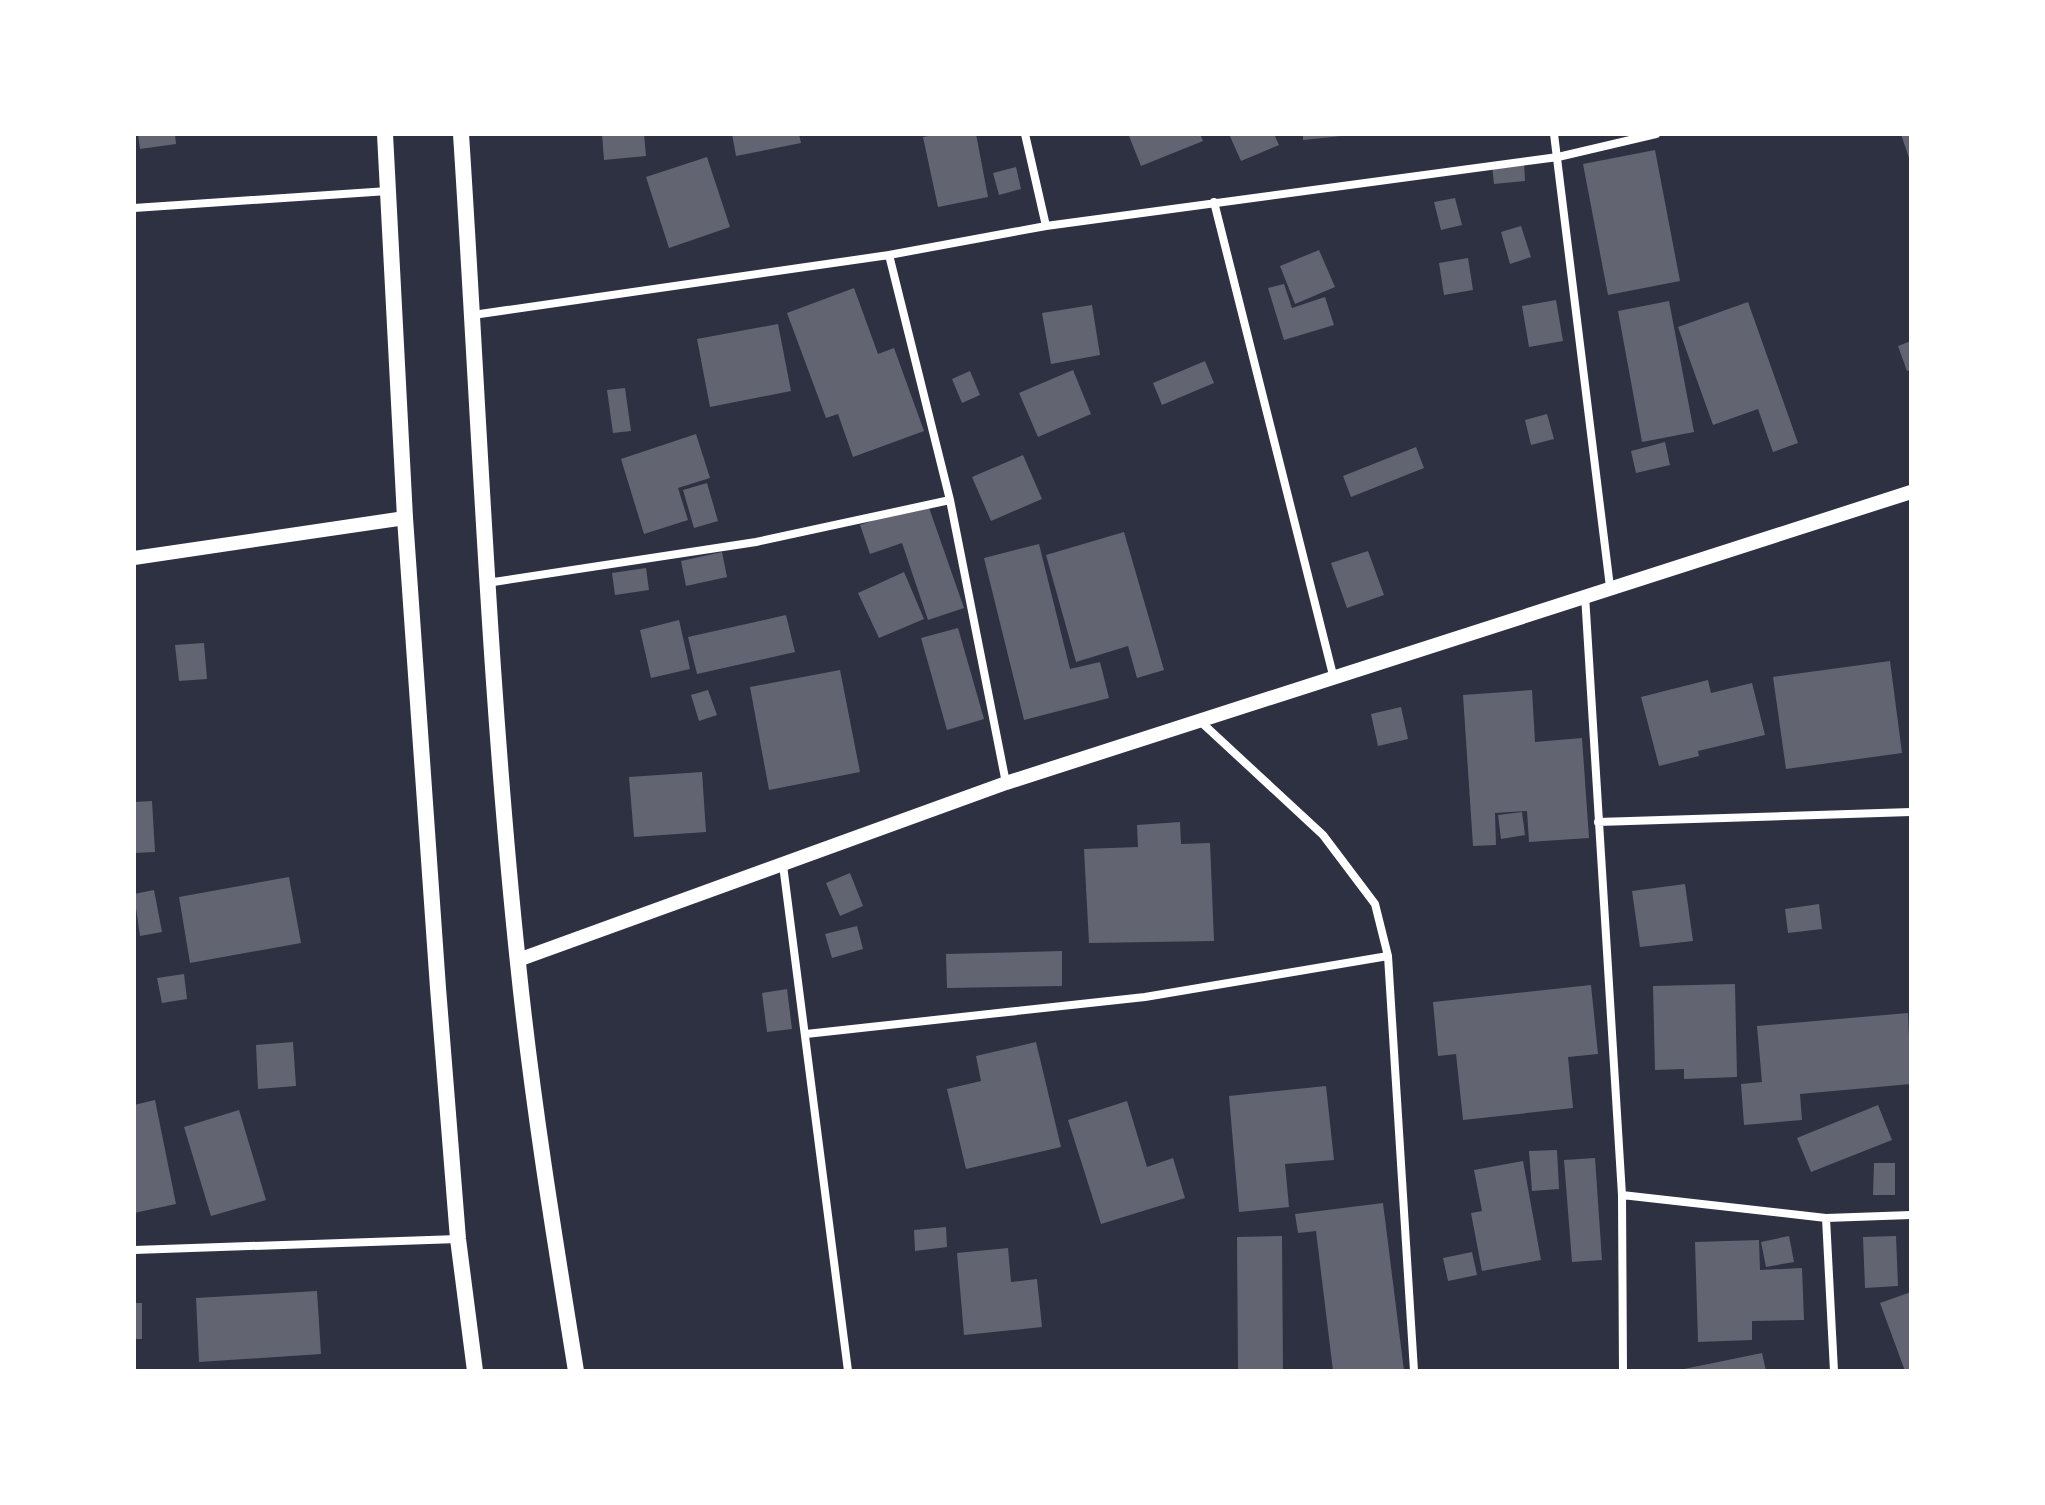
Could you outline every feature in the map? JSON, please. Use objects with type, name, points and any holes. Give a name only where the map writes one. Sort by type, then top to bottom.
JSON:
[{"type":"main road","points":[[385,134],[405,518],[458,1239],[475,1371]]},
{"type":"main road","points":[[461,134],[487,583],[518,960],[546,1189],[576,1371]]},
{"type":"street","points":[[1025,134],[1046,226]]},
{"type":"street","points":[[1554,134],[1610,587]]},
{"type":"street","points":[[473,315],[889,255],[1046,226],[1558,157],[1656,134]]},
{"type":"street","points":[[134,208],[389,191]]},
{"type":"street","points":[[1214,202],[1335,680]]},
{"type":"street","points":[[889,255],[950,500],[1006,783]]},
{"type":"street","points":[[518,960],[1006,783],[1335,680],[1585,595],[1911,492]]},
{"type":"street","points":[[487,583],[756,542],[950,500]]},
{"type":"street","points":[[134,558],[405,518]]},
{"type":"street","points":[[1585,595],[1622,1195],[1623,1371]]},
{"type":"street","points":[[1201,722],[1323,835],[1375,904],[1388,956],[1414,1371]]},
{"type":"street","points":[[1598,822],[1911,812]]},
{"type":"street","points":[[783,865],[848,1371]]},
{"type":"street","points":[[806,1034],[1145,997],[1388,956]]},
{"type":"street","points":[[1622,1195],[1826,1218],[1911,1215]]},
{"type":"street","points":[[1826,1218],[1834,1371]]},
{"type":"street","points":[[134,1250],[458,1239]]},
{"type":"building","points":[[138,134],[175,134],[176,144],[140,149]]},
{"type":"building","points":[[602,134],[644,134],[646,156],[604,160]]},
{"type":"building","points":[[732,134],[799,134],[801,143],[736,156]]},
{"type":"building","points":[[976,134],[988,197],[938,207],[923,137]]},
{"type":"building","points":[[1200,134],[1203,141],[1141,166],[1129,136]]},
{"type":"building","points":[[1229,134],[1274,134],[1279,145],[1241,161]]},
{"type":"building","points":[[1303,134],[1342,134],[1342,136],[1303,140]]},
{"type":"building","points":[[1901,134],[1911,134],[1911,161],[1910,161]]},
{"type":"building","points":[[1655,150],[1680,281],[1608,295],[1583,164]]},
{"type":"building","points":[[707,157],[730,227],[669,248],[646,177]]},
{"type":"building","points":[[1524,163],[1525,181],[1494,184],[1492,165]]},
{"type":"building","points":[[1016,167],[1021,189],[999,195],[993,173]]},
{"type":"building","points":[[1455,198],[1462,225],[1441,230],[1434,202]]},
{"type":"building","points":[[1521,226],[1531,257],[1510,264],[1501,232]]},
{"type":"building","points":[[1319,250],[1335,287],[1295,304],[1280,266]]},
{"type":"building","points":[[1468,258],[1473,290],[1444,295],[1439,263]]},
{"type":"building","points":[[1284,284],[1292,308],[1325,297],[1334,325],[1284,340],[1268,288]]},
{"type":"building","points":[[854,288],[878,354],[894,348],[924,431],[853,457],[838,414],[826,418],[787,313]]},
{"type":"building","points":[[1556,300],[1563,341],[1529,347],[1522,306]]},
{"type":"building","points":[[1669,301],[1694,432],[1642,442],[1618,311]]},
{"type":"building","points":[[1748,302],[1798,443],[1773,452],[1758,409],[1713,425],[1678,327]]},
{"type":"building","points":[[1092,305],[1100,355],[1051,364],[1042,313]]},
{"type":"building","points":[[778,324],[791,391],[710,407],[697,339]]},
{"type":"building","points":[[1911,341],[1911,370],[1907,371],[1898,346]]},
{"type":"building","points":[[1205,361],[1214,383],[1162,405],[1153,383]]},
{"type":"building","points":[[1073,370],[1091,414],[1038,437],[1019,393]]},
{"type":"building","points":[[970,371],[980,395],[962,403],[952,379]]},
{"type":"building","points":[[625,388],[631,431],[613,433],[607,390]]},
{"type":"building","points":[[1547,414],[1554,439],[1531,445],[1525,420]]},
{"type":"building","points":[[696,434],[710,478],[678,488],[688,520],[644,534],[621,459]]},
{"type":"building","points":[[1665,442],[1670,465],[1636,473],[1631,451]]},
{"type":"building","points":[[1416,447],[1424,468],[1351,497],[1343,476]]},
{"type":"building","points":[[1023,455],[1042,499],[991,521],[972,477]]},
{"type":"building","points":[[707,483],[718,521],[694,528],[683,490]]},
{"type":"building","points":[[927,502],[964,608],[928,620],[902,543],[870,554],[860,525]]},
{"type":"building","points":[[1124,532],[1164,670],[1137,678],[1128,646],[1076,662],[1046,555]]},
{"type":"building","points":[[1039,544],[1070,669],[1100,662],[1109,698],[1024,720],[984,558]]},
{"type":"building","points":[[1368,551],[1384,595],[1347,608],[1331,563]]},
{"type":"building","points":[[722,552],[727,577],[686,586],[681,561]]},
{"type":"building","points":[[646,568],[649,590],[615,595],[612,573]]},
{"type":"building","points":[[904,572],[924,619],[879,638],[858,593]]},
{"type":"building","points":[[786,615],[795,652],[697,674],[688,637]]},
{"type":"building","points":[[679,620],[690,669],[651,678],[640,630]]},
{"type":"building","points":[[958,628],[984,719],[947,730],[921,638]]},
{"type":"building","points":[[204,643],[207,679],[179,681],[175,645]]},
{"type":"building","points":[[1890,661],[1902,753],[1786,769],[1773,677]]},
{"type":"building","points":[[840,670],[860,772],[769,790],[750,687]]},
{"type":"building","points":[[1708,680],[1711,693],[1752,683],[1765,735],[1698,751],[1699,756],[1659,766],[1641,697]]},
{"type":"building","points":[[708,690],[717,715],[699,721],[691,695]]},
{"type":"building","points":[[1532,690],[1535,742],[1582,738],[1589,838],[1529,842],[1527,811],[1495,813],[1496,845],[1473,846],[1463,695]]},
{"type":"building","points":[[1401,707],[1408,739],[1378,746],[1371,714]]},
{"type":"building","points":[[702,772],[706,832],[634,837],[629,777]]},
{"type":"building","points":[[152,801],[155,852],[134,853],[134,802]]},
{"type":"building","points":[[1522,812],[1525,835],[1501,839],[1498,815]]},
{"type":"building","points":[[1180,822],[1181,844],[1210,843],[1214,941],[1089,943],[1084,849],[1138,847],[1137,825]]},
{"type":"building","points":[[850,873],[863,906],[840,916],[826,883]]},
{"type":"building","points":[[289,877],[301,943],[190,963],[179,897]]},
{"type":"building","points":[[1685,884],[1693,941],[1640,947],[1632,891]]},
{"type":"building","points":[[154,890],[162,932],[140,936],[134,894]]},
{"type":"building","points":[[1819,904],[1822,929],[1788,933],[1785,909]]},
{"type":"building","points":[[857,926],[863,949],[832,958],[825,934]]},
{"type":"building","points":[[1062,951],[1062,986],[947,988],[946,954]]},
{"type":"building","points":[[184,974],[187,999],[162,1003],[157,978]]},
{"type":"building","points":[[1735,984],[1737,1077],[1684,1079],[1684,1069],[1655,1070],[1653,986]]},
{"type":"building","points":[[1591,985],[1598,1054],[1568,1057],[1573,1108],[1463,1120],[1456,1054],[1438,1056],[1433,1002]]},
{"type":"building","points":[[787,989],[792,1029],[767,1032],[762,993]]},
{"type":"building","points":[[1908,1013],[1911,1084],[1800,1094],[1802,1120],[1744,1125],[1741,1084],[1762,1082],[1757,1026]]},
{"type":"building","points":[[293,1042],[296,1086],[258,1089],[256,1045]]},
{"type":"building","points":[[1036,1042],[1061,1147],[966,1169],[947,1089],[981,1081],[976,1056]]},
{"type":"building","points":[[1326,1086],[1334,1160],[1285,1164],[1289,1207],[1239,1212],[1229,1096]]},
{"type":"building","points":[[155,1100],[176,1204],[134,1213],[134,1105]]},
{"type":"building","points":[[1127,1101],[1147,1167],[1173,1158],[1185,1198],[1101,1224],[1068,1120]]},
{"type":"building","points":[[1878,1105],[1892,1140],[1811,1172],[1797,1138]]},
{"type":"building","points":[[239,1110],[266,1200],[211,1216],[184,1127]]},
{"type":"building","points":[[1557,1150],[1559,1189],[1532,1191],[1529,1151]]},
{"type":"building","points":[[1595,1158],[1602,1260],[1572,1262],[1564,1160]]},
{"type":"building","points":[[1523,1161],[1541,1260],[1482,1271],[1471,1213],[1482,1211],[1474,1170]]},
{"type":"building","points":[[1874,1163],[1895,1163],[1895,1195],[1873,1195]]},
{"type":"building","points":[[1383,1203],[1404,1371],[1333,1371],[1316,1231],[1298,1233],[1295,1214]]},
{"type":"building","points":[[946,1227],[947,1247],[915,1251],[914,1230]]},
{"type":"building","points":[[1282,1236],[1283,1371],[1238,1371],[1237,1237]]},
{"type":"building","points":[[1789,1236],[1794,1262],[1766,1267],[1761,1242]]},
{"type":"building","points":[[1896,1236],[1898,1286],[1865,1288],[1863,1237]]},
{"type":"building","points":[[1759,1240],[1760,1270],[1802,1268],[1804,1320],[1752,1321],[1752,1340],[1698,1342],[1695,1242]]},
{"type":"building","points":[[1008,1248],[1011,1282],[1037,1279],[1042,1327],[964,1335],[957,1253]]},
{"type":"building","points":[[1472,1252],[1477,1275],[1448,1281],[1443,1258]]},
{"type":"building","points":[[317,1291],[321,1354],[199,1362],[196,1298]]},
{"type":"building","points":[[1911,1292],[1911,1371],[1905,1371],[1880,1303]]},
{"type":"building","points":[[134,1303],[142,1303],[142,1339],[134,1339]]},
{"type":"building","points":[[1762,1353],[1766,1371],[1679,1371],[1679,1370]]}]
